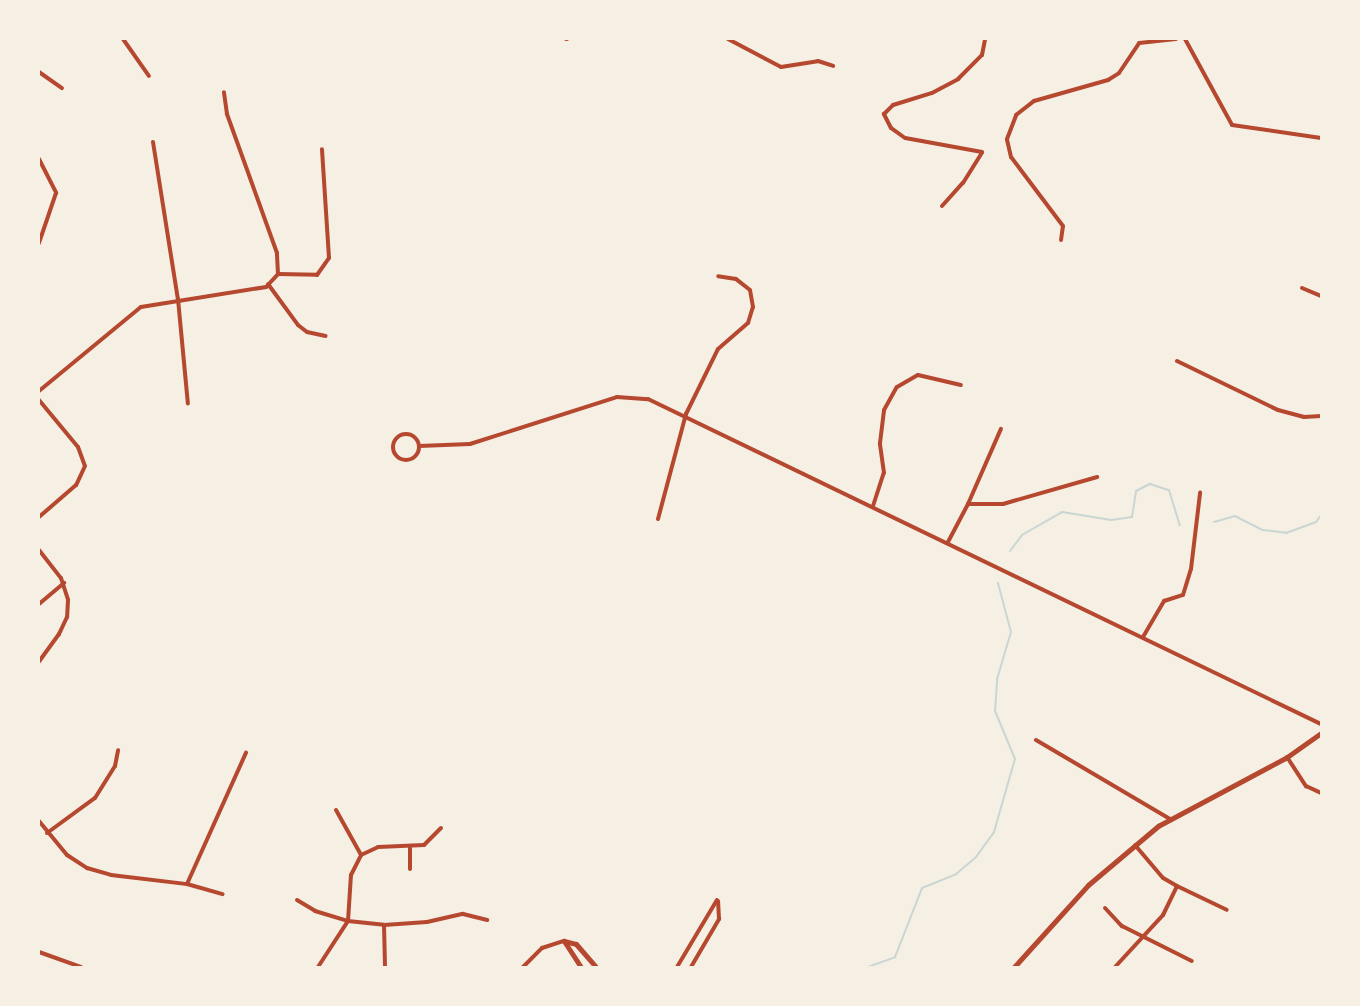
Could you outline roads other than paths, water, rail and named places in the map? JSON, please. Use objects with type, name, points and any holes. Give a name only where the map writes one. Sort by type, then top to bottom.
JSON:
[{"type":"street","points":[[123,39],[150,76]]},
{"type":"street","points":[[728,39],[781,67],[818,60],[833,66]]},
{"type":"street","points":[[942,206],[963,183],[982,152],[905,138],[891,128],[884,114],[892,105],[932,93],[958,79],[982,55],[985,39]]},
{"type":"street","points":[[1061,240],[1063,226],[1011,157],[1006,139],[1016,115],[1034,101],[1108,80],[1119,73],[1139,43],[1176,39]]},
{"type":"street","points":[[1185,39],[1232,124],[1321,138]]},
{"type":"street","points":[[39,72],[62,88]]},
{"type":"street","points":[[39,391],[126,316],[153,303],[268,284],[278,274],[278,253],[227,114],[224,92]]},
{"type":"street","points":[[153,142],[178,299],[188,404]]},
{"type":"street","points":[[278,274],[316,275],[329,258],[322,149]]},
{"type":"street","points":[[39,159],[56,193],[39,243]]},
{"type":"street","points":[[658,519],[686,414],[718,350],[748,323],[753,307],[750,290],[736,279],[718,276]]},
{"type":"street","points":[[268,284],[298,325],[307,332],[326,336]]},
{"type":"street","points":[[1302,288],[1321,296]]},
{"type":"street","points":[[1176,361],[1278,410],[1304,417],[1321,416]]},
{"type":"street","points":[[873,506],[884,473],[880,443],[884,410],[897,387],[918,375],[961,385]]},
{"type":"street","points":[[419,446],[414,456],[406,459],[396,454],[393,446],[396,438],[408,434],[419,446],[470,444],[616,397],[648,399],[686,414],[1321,724]]},
{"type":"street","points":[[39,400],[78,447],[85,466],[76,485],[39,517]]},
{"type":"street","points":[[948,542],[968,504],[1001,429]]},
{"type":"street","points":[[968,504],[1003,504],[1097,477]]},
{"type":"street","points":[[1143,637],[1164,601],[1183,595],[1191,569],[1200,493]]},
{"type":"street","points":[[39,550],[64,583],[68,600],[67,617],[39,662]]},
{"type":"street","points":[[39,604],[64,583]]},
{"type":"street","points":[[1014,967],[1066,908],[1135,845],[1170,819],[1287,757],[1321,733]]},
{"type":"street","points":[[1036,740],[1170,819]]},
{"type":"street","points":[[47,833],[95,798],[115,766],[118,750]]},
{"type":"street","points":[[188,884],[246,753]]},
{"type":"street","points":[[1287,757],[1306,786],[1321,793]]},
{"type":"street","points":[[336,810],[361,855]]},
{"type":"street","points":[[39,821],[67,855],[87,868],[111,876],[188,884],[223,894]]},
{"type":"street","points":[[318,967],[348,921],[351,875],[361,855],[378,848],[424,846],[441,828]]},
{"type":"street","points":[[1135,845],[1163,878],[1227,910]]},
{"type":"street","points":[[410,848],[410,869]]},
{"type":"street","points":[[1115,967],[1163,915],[1177,886]]},
{"type":"street","points":[[297,900],[315,911],[348,921],[384,925],[427,922],[463,914],[487,920]]},
{"type":"street","points":[[677,967],[717,900],[719,919],[691,967]]},
{"type":"street","points":[[1105,908],[1122,926],[1192,961]]},
{"type":"street","points":[[384,925],[385,967]]},
{"type":"street","points":[[564,941],[580,967]]},
{"type":"street","points":[[524,967],[542,948],[564,941],[576,944],[596,967]]},
{"type":"street","points":[[39,952],[81,967]]},
{"type":"waterway","points":[[1010,551],[1022,535],[1062,512],[1111,520],[1132,517],[1136,491],[1150,484],[1169,490],[1180,525]]},
{"type":"waterway","points":[[1214,522],[1235,516],[1263,530],[1286,533],[1316,522],[1321,515]]},
{"type":"waterway","points":[[868,967],[895,957],[922,888],[956,874],[976,857],[994,832],[1015,759],[995,711],[997,679],[1011,632],[998,583]]}]
